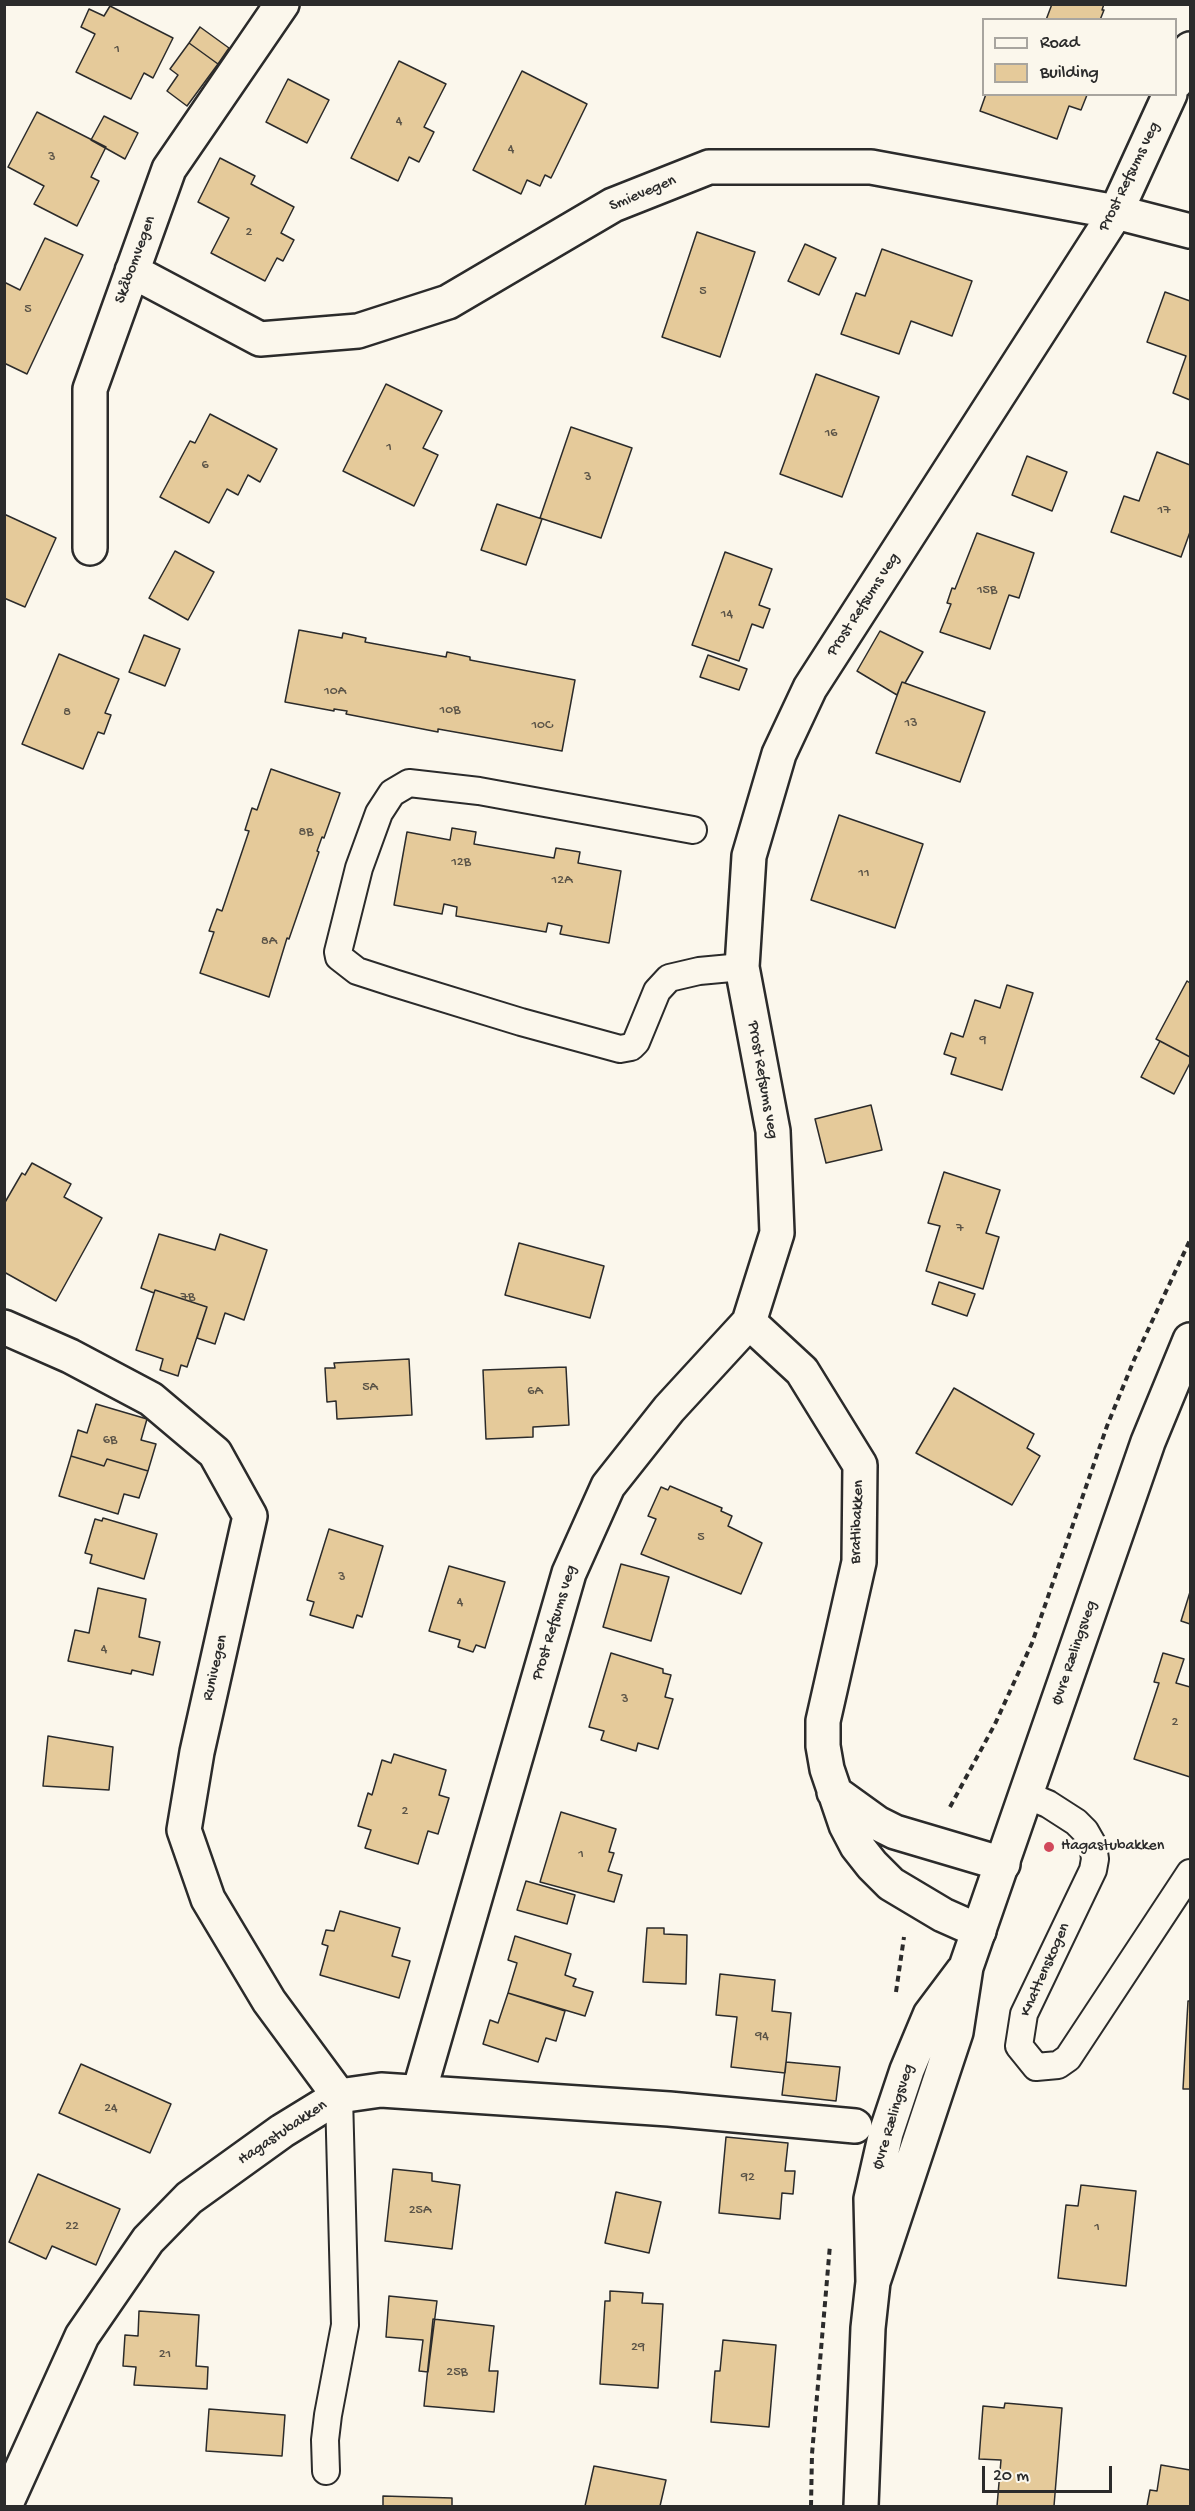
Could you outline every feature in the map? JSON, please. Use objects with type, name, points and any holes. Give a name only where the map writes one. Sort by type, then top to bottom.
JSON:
[{"type":"street","name":"Skåbomvegen","points":[[90,548],[90,389],[169,169],[282,4]]},
{"type":"street","points":[[1177,80],[1191,49]]},
{"type":"street","name":"Prost Refsums veg","points":[[419,2092],[568,1574],[608,1486],[669,1409],[749,1322],[777,1233],[773,1131],[742,967],[749,856],[779,754],[810,688],[1116,212],[1169,96]]},
{"type":"street","name":"Smievegen","points":[[132,271],[260,339],[358,331],[448,302],[613,205],[709,167],[871,167],[1116,212],[1191,231]]},
{"type":"street","name":"Bratlibakken","points":[[749,1322],[802,1371],[860,1465],[859,1562],[823,1721],[823,1746],[834,1792],[846,1825],[872,1865],[891,1884],[943,1915],[979,1931]]},
{"type":"street","name":"Runivegen","points":[[4,1327],[70,1356],[151,1399],[215,1453],[250,1516],[197,1752],[184,1830],[208,1899],[269,2001],[339,2096]]},
{"type":"street","name":"Øvre Rælingsveg","points":[[861,2506],[868,2328],[873,2282],[956,2032],[966,1967],[1149,1442],[1191,1340]]},
{"type":"street","points":[[834,1792],[877,1823],[896,1832],[1003,1864]]},
{"type":"street","name":"Hagastubakken","points":[[5,2506],[82,2336],[148,2240],[189,2198],[282,2131],[339,2096],[381,2090],[419,2092],[669,2109],[855,2126]]},
{"type":"lane","points":[[693,830],[479,791],[409,783],[392,794],[379,813],[359,868],[338,952],[339,957],[357,971],[620,1049],[631,1047],[636,1042],[657,991],[669,978],[699,971],[742,967]]},
{"type":"lane","name":"Knattenskogen","points":[[1026,1795],[1048,1804],[1076,1822],[1085,1831],[1092,1845],[1095,1859],[1093,1870],[1024,2014],[1020,2046],[1036,2067],[1058,2065],[1068,2058],[1191,1873]]},
{"type":"lane","points":[[326,2471],[325,2440],[328,2415],[345,2325],[339,2096]]},
{"type":"path","points":[[946,1812],[995,1724],[1032,1644],[1107,1426],[1134,1360],[1191,1240]]},
{"type":"building","points":[[1052,4],[1104,4],[1101,18],[1047,18]]},
{"type":"building","points":[[110,6],[173,38],[153,78],[144,73],[131,99],[76,72],[95,34],[81,27],[89,9],[104,16]]},
{"type":"building","points":[[200,27],[229,48],[218,64],[189,43]]},
{"type":"building","points":[[189,43],[218,64],[187,106],[167,91],[178,75],[170,69]]},
{"type":"building","points":[[399,61],[446,84],[424,127],[434,132],[419,162],[409,157],[398,181],[351,158]]},
{"type":"building","points":[[522,71],[587,104],[551,178],[545,175],[540,186],[527,180],[521,194],[473,170]]},
{"type":"building","points":[[288,79],[329,100],[307,143],[266,122]]},
{"type":"building","points":[[985,96],[1087,96],[1081,110],[1069,106],[1057,139],[980,111]]},
{"type":"building","points":[[37,112],[106,147],[91,177],[99,181],[77,226],[34,204],[44,186],[8,167]]},
{"type":"building","points":[[104,116],[138,133],[125,159],[91,140]]},
{"type":"building","points":[[220,158],[255,176],[251,184],[294,207],[281,233],[294,240],[283,261],[277,258],[265,281],[211,253],[229,218],[198,202]]},
{"type":"building","points":[[697,232],[755,252],[720,357],[662,337]]},
{"type":"building","points":[[45,238],[83,255],[27,374],[4,363],[4,282],[20,290]]},
{"type":"building","points":[[805,244],[836,258],[819,295],[788,281]]},
{"type":"building","points":[[882,249],[972,281],[952,336],[911,321],[899,354],[841,334],[856,293],[865,296]]},
{"type":"building","points":[[1165,292],[1190,301],[1190,400],[1173,393],[1186,356],[1147,342]]},
{"type":"building","points":[[816,374],[879,397],[842,497],[780,474]]},
{"type":"building","points":[[386,384],[442,411],[423,448],[438,455],[414,506],[343,471]]},
{"type":"building","points":[[210,414],[277,449],[260,482],[248,475],[238,495],[227,489],[209,523],[160,497],[190,441],[195,443]]},
{"type":"building","points":[[571,427],[632,448],[601,538],[540,518]]},
{"type":"building","points":[[1157,452],[1190,465],[1190,532],[1181,557],[1111,532],[1124,496],[1139,501]]},
{"type":"building","points":[[1027,456],[1067,472],[1052,511],[1012,495]]},
{"type":"building","points":[[497,504],[542,519],[526,565],[481,550]]},
{"type":"building","points":[[4,514],[56,538],[25,607],[4,598]]},
{"type":"building","points":[[977,533],[1034,553],[1019,598],[1009,595],[990,649],[940,632],[951,604],[947,603],[952,588],[955,589]]},
{"type":"building","points":[[175,551],[214,572],[188,620],[149,598]]},
{"type":"building","points":[[725,552],[772,569],[759,605],[770,609],[763,628],[752,624],[739,661],[692,645]]},
{"type":"building","points":[[299,630],[342,638],[343,633],[366,638],[365,642],[446,657],[447,652],[470,657],[470,660],[575,680],[562,751],[438,729],[438,732],[346,714],[347,711],[334,709],[334,711],[285,702]]},
{"type":"building","points":[[880,631],[923,652],[905,683],[902,682],[897,695],[857,671]]},
{"type":"building","points":[[144,635],[180,649],[165,686],[129,672]]},
{"type":"building","points":[[59,654],[119,679],[105,713],[111,715],[104,734],[98,732],[83,769],[22,744]]},
{"type":"building","points":[[708,655],[747,669],[739,690],[700,677]]},
{"type":"building","points":[[902,682],[985,712],[960,782],[876,753]]},
{"type":"building","points":[[271,769],[340,793],[317,851],[319,852],[289,939],[287,938],[269,997],[200,973],[214,932],[209,931],[217,909],[222,911],[249,831],[245,830],[252,808],[257,810]]},
{"type":"building","points":[[839,815],[923,844],[895,928],[811,900]]},
{"type":"building","points":[[452,828],[476,832],[474,844],[554,858],[556,848],[580,852],[578,863],[621,871],[609,943],[560,934],[562,926],[548,923],[546,932],[456,916],[457,907],[444,904],[442,914],[394,905],[407,832],[450,840]]},
{"type":"building","points":[[1187,981],[1190,983],[1190,1057],[1156,1039]]},
{"type":"building","points":[[1007,985],[1033,993],[1002,1090],[951,1074],[956,1058],[944,1054],[951,1033],[963,1037],[975,1000],[1000,1008]]},
{"type":"building","points":[[1160,1041],[1190,1057],[1190,1063],[1174,1094],[1141,1077]]},
{"type":"building","points":[[871,1105],[882,1150],[826,1163],[815,1119]]},
{"type":"building","points":[[32,1163],[71,1184],[64,1197],[102,1218],[56,1301],[4,1272],[4,1204],[22,1173],[25,1175]]},
{"type":"building","points":[[944,1172],[1000,1190],[986,1233],[999,1237],[983,1289],[926,1271],[940,1226],[928,1223]]},
{"type":"building","points":[[159,1234],[215,1250],[220,1234],[267,1250],[244,1320],[225,1313],[215,1344],[197,1338],[207,1307],[155,1290],[154,1293],[141,1288]]},
{"type":"building","points":[[519,1243],[604,1266],[590,1318],[505,1295]]},
{"type":"building","points":[[939,1282],[975,1294],[967,1316],[932,1304]]},
{"type":"building","points":[[155,1290],[207,1307],[187,1367],[181,1365],[178,1376],[160,1370],[163,1359],[136,1350]]},
{"type":"building","points":[[409,1359],[412,1415],[337,1419],[336,1401],[327,1402],[325,1368],[335,1368],[334,1363]]},
{"type":"building","points":[[566,1367],[569,1425],[533,1427],[533,1437],[486,1439],[483,1370]]},
{"type":"building","points":[[954,1388],[1034,1434],[1027,1448],[1040,1456],[1012,1505],[916,1453]]},
{"type":"building","points":[[96,1404],[147,1419],[141,1440],[156,1444],[148,1471],[107,1459],[104,1466],[71,1456],[78,1430],[87,1433]]},
{"type":"building","points":[[71,1456],[104,1466],[107,1459],[148,1471],[139,1498],[124,1494],[118,1514],[59,1496]]},
{"type":"building","points":[[670,1486],[722,1508],[721,1511],[732,1516],[728,1526],[762,1543],[741,1594],[641,1554],[656,1519],[648,1516],[661,1487],[668,1490]]},
{"type":"building","points":[[103,1518],[157,1534],[144,1579],[90,1563],[92,1555],[85,1553],[95,1519],[102,1521]]},
{"type":"building","points":[[329,1529],[383,1546],[362,1617],[357,1615],[353,1628],[310,1615],[314,1602],[307,1600]]},
{"type":"building","points":[[621,1564],[669,1577],[651,1641],[603,1627]]},
{"type":"building","points":[[449,1566],[505,1582],[485,1648],[476,1645],[473,1652],[458,1647],[460,1640],[429,1631]]},
{"type":"building","points":[[98,1588],[146,1599],[139,1637],[160,1642],[153,1675],[132,1670],[131,1674],[68,1661],[75,1630],[89,1633]]},
{"type":"building","points":[[1190,1592],[1190,1624],[1181,1621]]},
{"type":"building","points":[[611,1653],[663,1669],[663,1673],[671,1675],[665,1697],[673,1699],[658,1749],[638,1743],[636,1751],[601,1740],[604,1731],[589,1727]]},
{"type":"building","points":[[1163,1653],[1184,1659],[1176,1683],[1190,1687],[1190,1777],[1134,1759],[1159,1683],[1154,1682]]},
{"type":"building","points":[[48,1736],[113,1747],[109,1790],[43,1786]]},
{"type":"building","points":[[394,1754],[446,1770],[439,1795],[449,1798],[438,1834],[428,1831],[418,1864],[365,1848],[371,1830],[358,1826],[368,1793],[372,1795],[382,1760],[391,1763]]},
{"type":"building","points":[[561,1812],[616,1829],[609,1852],[614,1853],[608,1871],[622,1875],[614,1902],[540,1882]]},
{"type":"building","points":[[526,1881],[575,1895],[567,1924],[517,1910]]},
{"type":"building","points":[[340,1911],[400,1928],[392,1956],[410,1961],[399,1998],[320,1975],[328,1946],[322,1944],[326,1930],[334,1931]]},
{"type":"building","points":[[647,1928],[664,1928],[664,1934],[687,1935],[686,1984],[643,1982]]},
{"type":"building","points":[[515,1936],[571,1954],[565,1975],[576,1979],[573,1986],[593,1992],[585,2016],[508,1993],[517,1963],[508,1960]]},
{"type":"building","points":[[720,1974],[775,1980],[772,2011],[791,2013],[785,2073],[731,2067],[737,2017],[716,2015]]},
{"type":"building","points":[[508,1993],[565,2011],[556,2041],[546,2038],[538,2062],[483,2044],[490,2020],[498,2023]]},
{"type":"building","points":[[1188,2001],[1190,2001],[1190,2089],[1183,2089]]},
{"type":"building","points":[[786,2062],[840,2067],[836,2101],[782,2095]]},
{"type":"building","points":[[81,2064],[171,2104],[150,2153],[59,2113]]},
{"type":"building","points":[[726,2137],[788,2143],[785,2171],[795,2171],[793,2194],[782,2193],[780,2219],[719,2213]]},
{"type":"building","points":[[393,2169],[432,2173],[432,2181],[460,2185],[452,2249],[385,2241]]},
{"type":"building","points":[[38,2174],[120,2209],[96,2265],[52,2246],[46,2259],[9,2242]]},
{"type":"building","points":[[1081,2185],[1136,2191],[1126,2286],[1058,2278],[1066,2205],[1078,2206]]},
{"type":"building","points":[[616,2192],[661,2202],[649,2253],[605,2243]]},
{"type":"building","points":[[610,2291],[643,2293],[642,2303],[663,2304],[658,2388],[600,2384],[605,2301],[610,2301]]},
{"type":"building","points":[[389,2296],[437,2301],[428,2372],[419,2371],[423,2340],[386,2337]]},
{"type":"building","points":[[139,2311],[199,2315],[196,2366],[208,2367],[207,2389],[134,2385],[136,2367],[123,2366],[125,2335],[138,2336]]},
{"type":"building","points":[[433,2319],[494,2326],[489,2371],[498,2371],[494,2412],[424,2406]]},
{"type":"building","points":[[723,2340],[776,2345],[769,2427],[711,2422],[715,2371],[720,2371]]},
{"type":"building","points":[[1005,2403],[1062,2408],[1054,2506],[997,2506],[1001,2460],[979,2459],[983,2406],[1004,2408]]},
{"type":"building","points":[[209,2409],[285,2415],[282,2456],[206,2451]]},
{"type":"building","points":[[1161,2465],[1190,2470],[1190,2506],[1147,2506],[1150,2490],[1157,2491]]},
{"type":"building","points":[[594,2466],[666,2480],[660,2506],[585,2506]]},
{"type":"building","points":[[383,2496],[452,2498],[452,2506],[383,2506]]},
{"type":"place","name":"Hagastubakken","points":[[1049,1847]]}]
